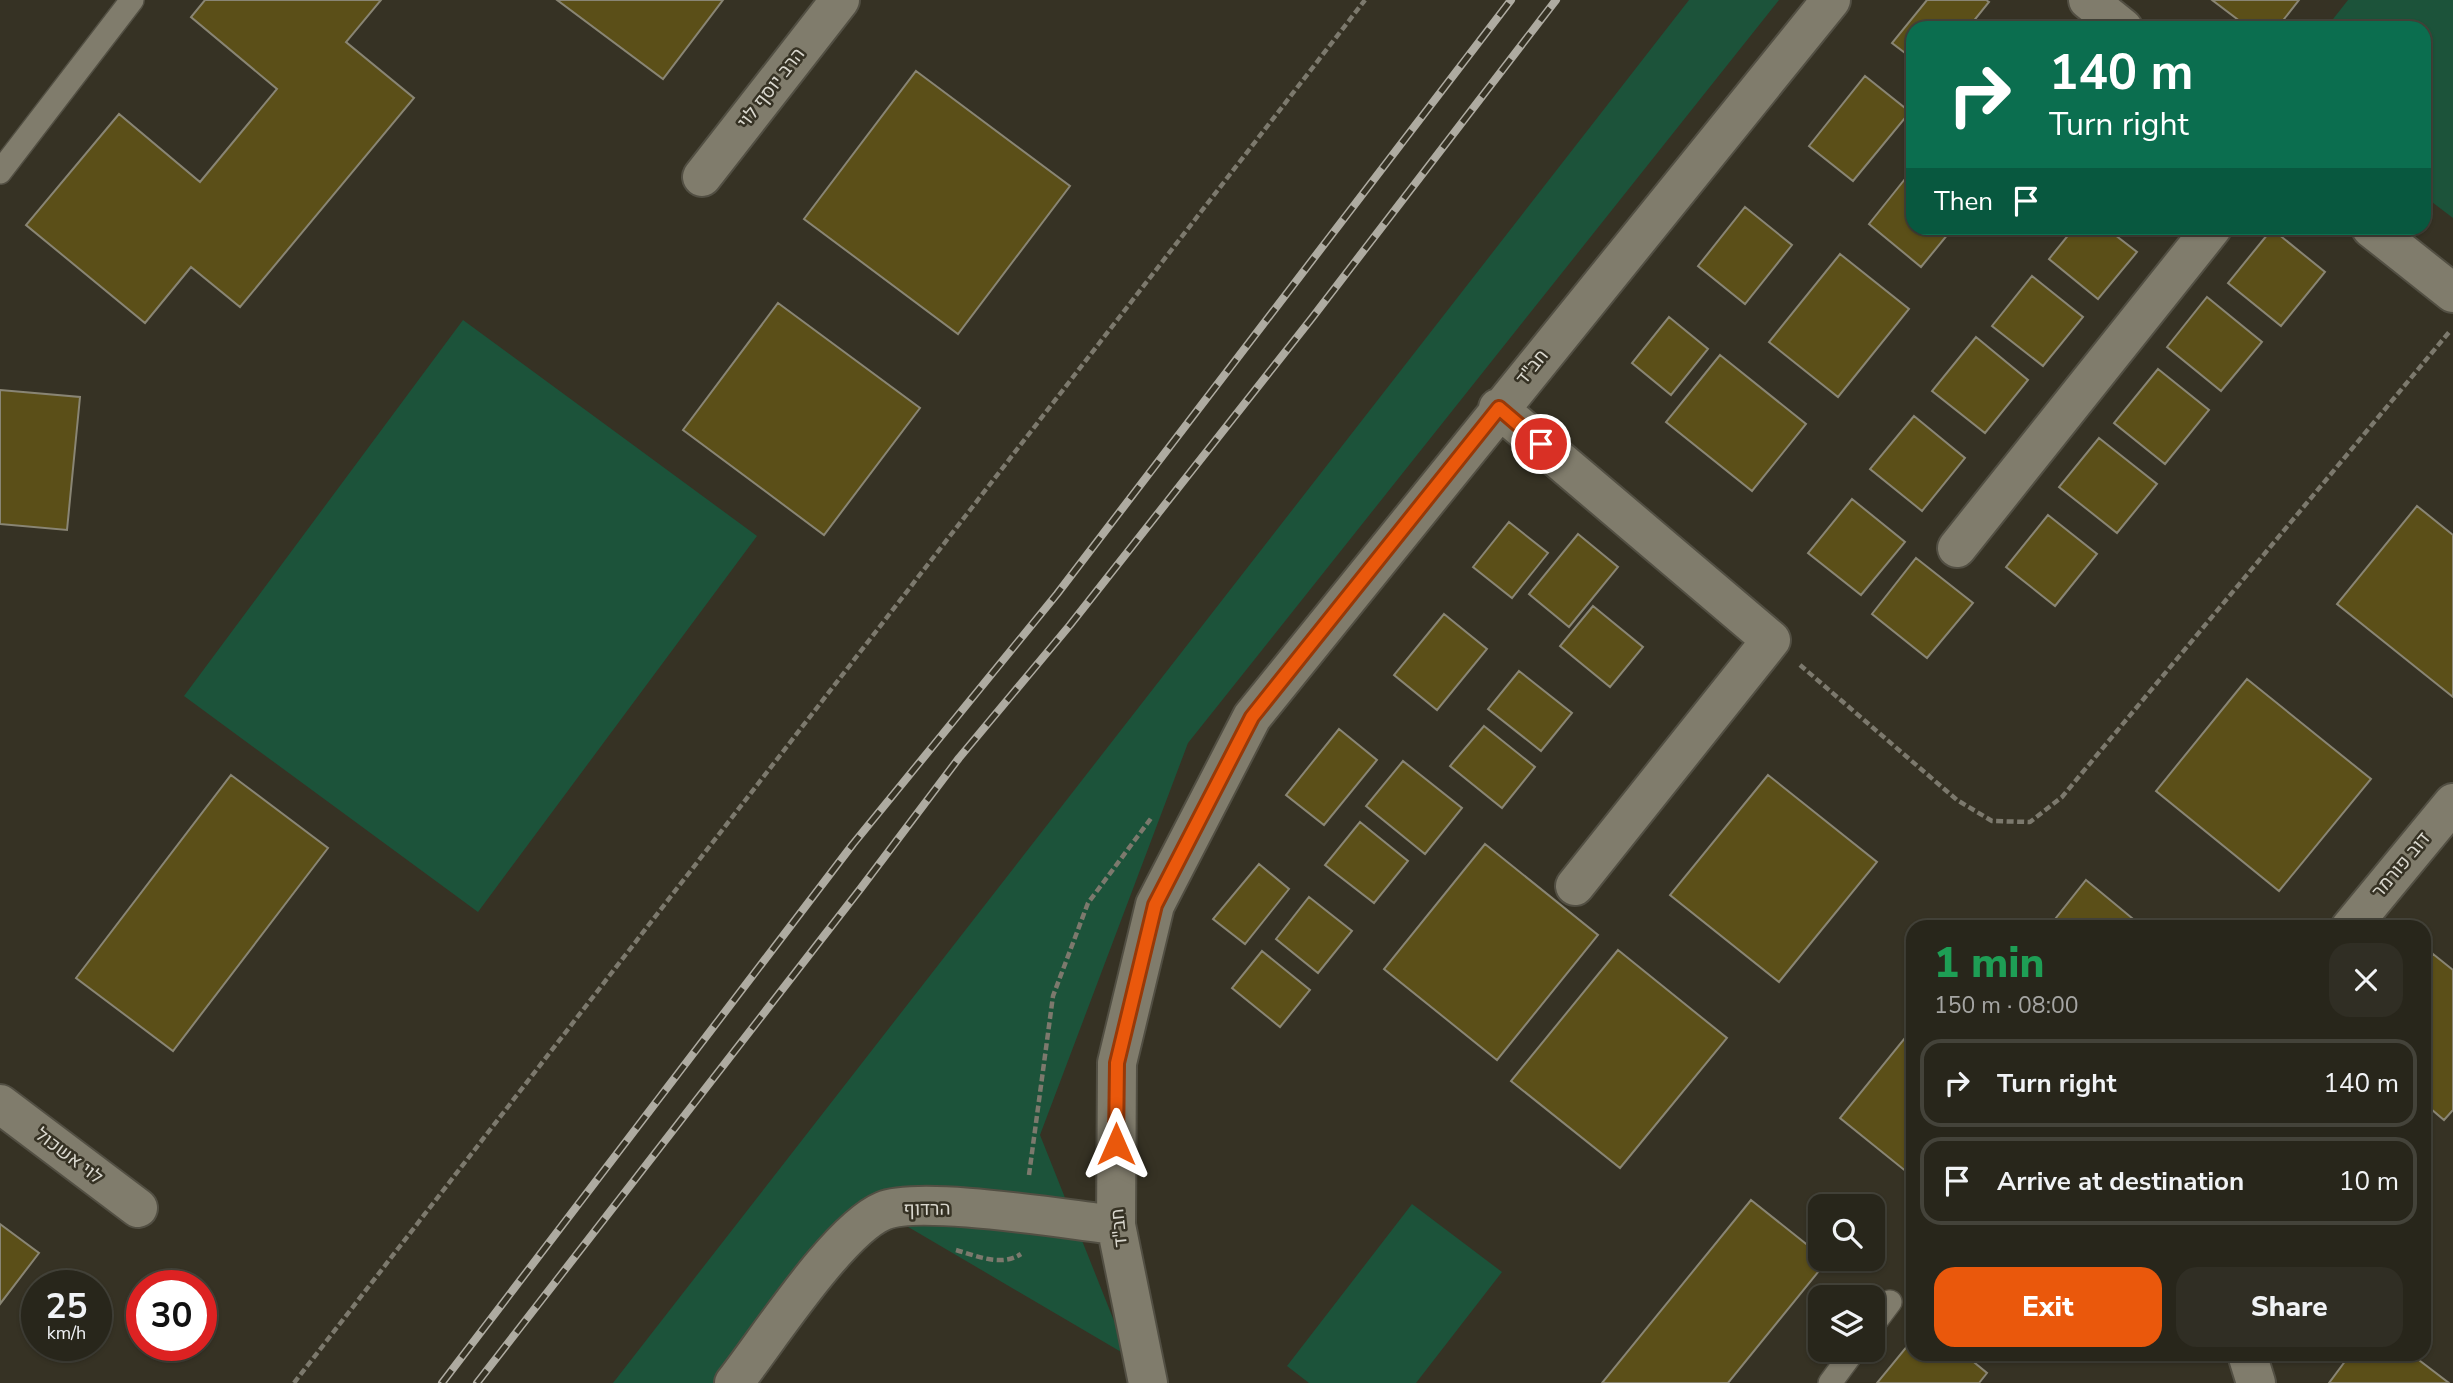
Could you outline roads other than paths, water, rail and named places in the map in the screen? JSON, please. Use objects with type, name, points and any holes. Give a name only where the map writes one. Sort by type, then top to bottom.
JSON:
[{"type":"street","name":"הרב יוסף לוי","points":[[702,177],[840,0]]},
{"type":"street","name":"חב\"ד","points":[[1148,1383],[1116,1225],[1117,1063],[1155,905],[1252,717],[1831,0]]},
{"type":"street","points":[[2088,0],[2114,21]]},
{"type":"street","points":[[1957,548],[2206,235]]},
{"type":"street","points":[[2380,235],[2453,293]]},
{"type":"street","points":[[1499,408],[1771,640],[1575,886]]},
{"type":"street","name":"דוב פורמר","points":[[2357,920],[2453,803]]},
{"type":"street","name":"לוי אשכול","points":[[0,1104],[138,1208]]},
{"type":"street","name":"הרדוף","points":[[734,1383],[848,1234],[884,1210],[931,1206],[1116,1225]]},
{"type":"street","points":[[2249,1361],[2256,1383]]},
{"type":"lane","points":[[0,172],[132,0]]},
{"type":"lane","points":[[1885,1309],[1890,1302]]},
{"type":"lane","points":[[1830,1383],[1845,1362]]},
{"type":"railway","points":[[442,1383],[853,844],[1057,594],[1511,0]]},
{"type":"railway","points":[[477,1383],[959,758],[1070,625],[1312,318],[1556,0]]}]
